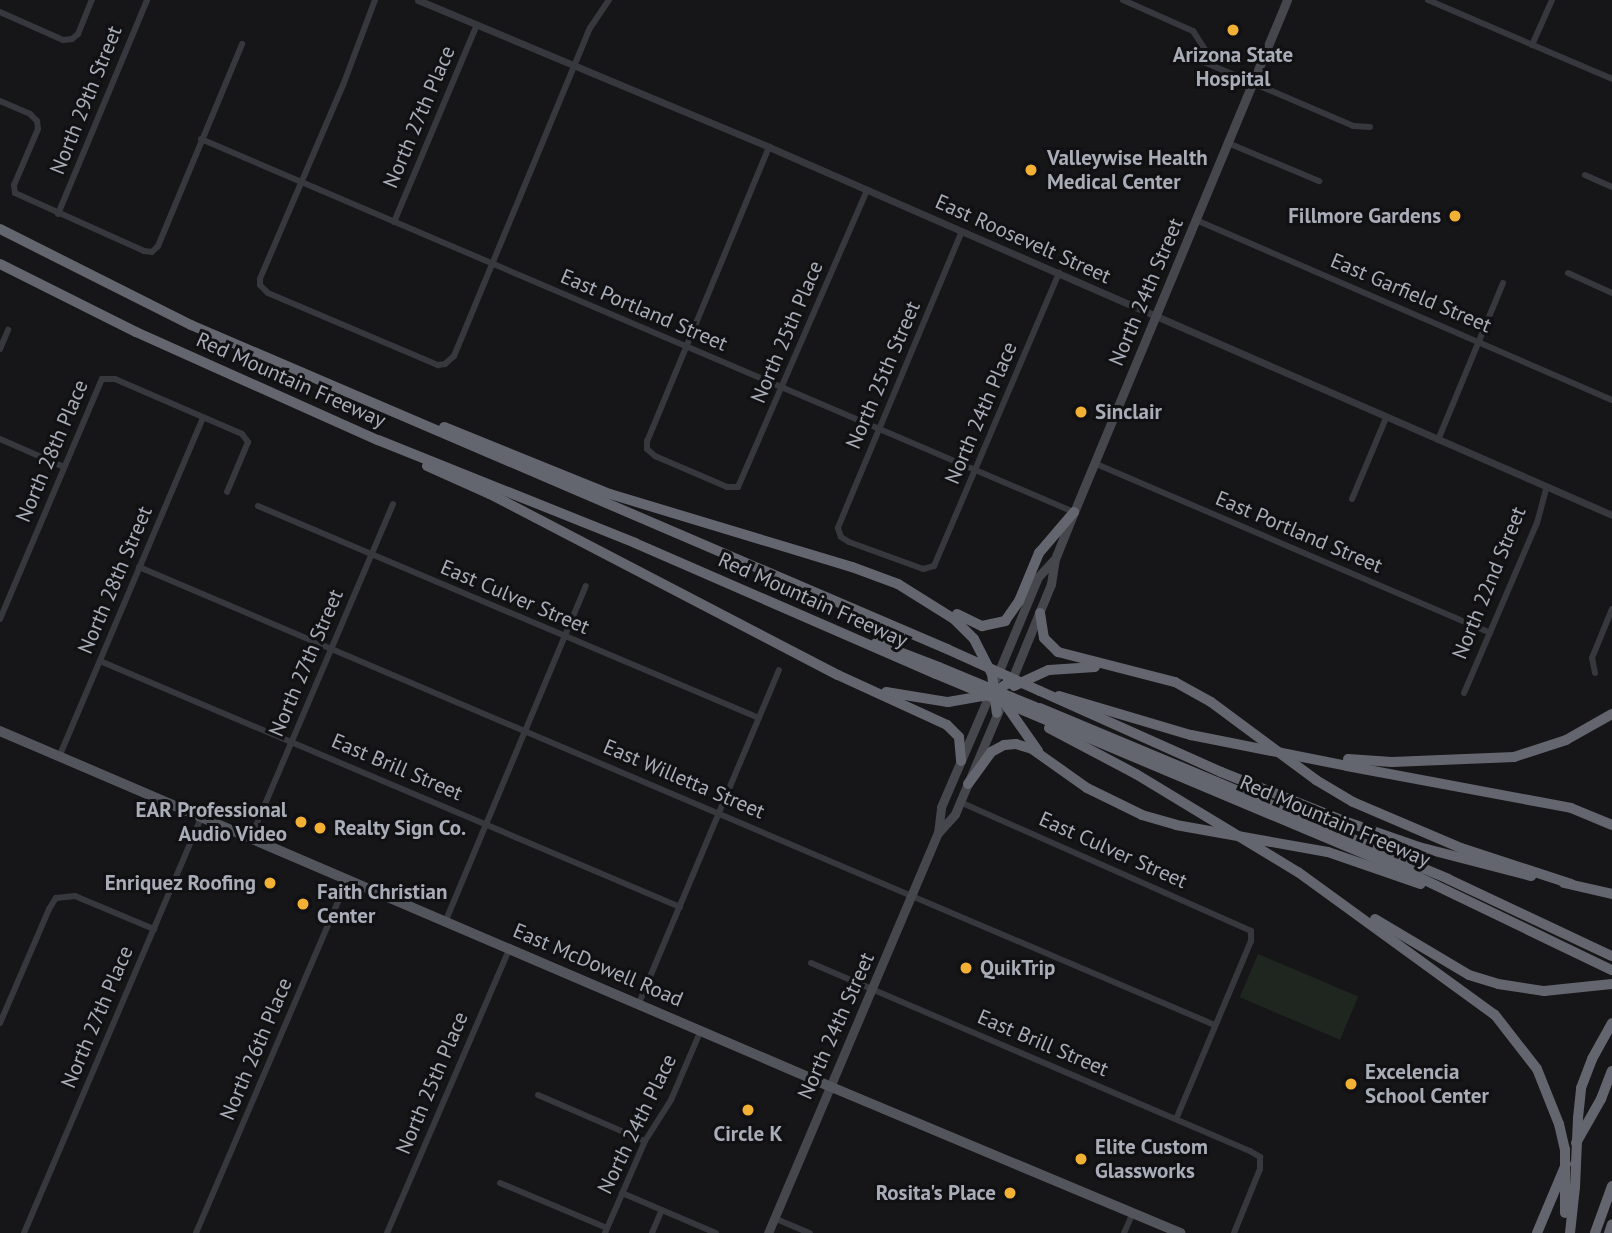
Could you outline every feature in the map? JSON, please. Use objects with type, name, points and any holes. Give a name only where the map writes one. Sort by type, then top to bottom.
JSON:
[{"type":"highway","name":"Red Mountain Freeway","points":[[0,229],[191,325],[947,649],[1221,772],[1419,847],[1508,872],[1612,894]]},
{"type":"highway","name":"Red Mountain Freeway","points":[[0,264],[111,321],[379,440],[635,543],[937,671],[1000,691],[1033,713],[1452,892],[1568,937],[1612,970]]},
{"type":"highway","points":[[407,419],[425,420],[610,494],[881,576],[976,625],[990,626],[1005,621],[1019,601],[1039,553],[1074,512]]},
{"type":"highway","points":[[379,440],[866,688],[947,725],[959,737],[961,761]]},
{"type":"highway","points":[[915,593],[954,619],[974,639],[990,666],[1000,691],[1042,756]]},
{"type":"highway","points":[[1040,613],[1044,638],[1058,652],[1157,676],[1192,691],[1316,780],[1353,803],[1424,834],[1571,884]]},
{"type":"highway","points":[[866,688],[948,702],[1000,691],[1028,677],[1060,668],[1122,668]]},
{"type":"highway","points":[[937,671],[1033,713],[1448,879],[1568,937],[1612,949]]},
{"type":"highway","points":[[984,706],[1000,691]]},
{"type":"highway","points":[[998,713],[1000,691]]},
{"type":"highway","points":[[1040,691],[1191,735],[1572,808],[1612,825]]},
{"type":"highway","points":[[1033,713],[1469,975],[1522,989],[1571,990],[1612,984]]},
{"type":"highway","points":[[1348,763],[1514,757],[1552,746],[1612,715]]},
{"type":"highway","points":[[968,785],[986,756],[1003,745],[1023,745],[1105,799],[1160,821],[1328,852],[1452,892]]},
{"type":"highway","points":[[1221,772],[1612,956]]},
{"type":"highway","points":[[1298,872],[1495,1015],[1537,1069],[1559,1124],[1565,1149],[1563,1233]]},
{"type":"highway","points":[[1570,1233],[1581,1088],[1612,1023]]},
{"type":"highway","points":[[1537,1233],[1553,1191],[1601,1099],[1612,1071]]},
{"type":"highway","points":[[1595,1233],[1612,1186]]},
{"type":"highway","points":[[1609,1233],[1612,1224]]},
{"type":"main road","name":"North 24th Street","points":[[1000,691],[1040,613],[1051,584],[1055,559],[1287,0]]},
{"type":"main road","name":"North 24th Street","points":[[1000,691],[1038,577],[1055,559]]},
{"type":"main road","name":"North 24th Street","points":[[768,1233],[938,833],[941,807],[984,706]]},
{"type":"main road","name":"North 24th Street","points":[[938,833],[955,814],[998,713]]},
{"type":"main road","name":"East McDowell Road","points":[[0,731],[510,947],[829,1086],[1181,1233]]},
{"type":"street","points":[[0,12],[63,40],[72,39],[78,34],[92,0]]},
{"type":"street","name":"North 29th Street","points":[[58,214],[147,0]]},
{"type":"street","points":[[375,0],[260,279],[260,285],[268,293],[432,362],[445,364],[454,356],[590,28],[609,0]]},
{"type":"street","name":"East Roosevelt Street","points":[[418,0],[769,147],[1612,515]]},
{"type":"street","points":[[1122,0],[1193,31],[1206,51],[1204,62],[1353,126],[1370,127]]},
{"type":"street","points":[[1428,0],[1612,79]]},
{"type":"street","points":[[1532,45],[1552,0]]},
{"type":"street","name":"North 27th Place","points":[[394,222],[477,25]]},
{"type":"street","points":[[0,101],[30,114],[37,121],[38,129],[14,185],[15,193],[58,214],[152,252],[158,246],[242,44]]},
{"type":"street","name":"East Portland Street","points":[[201,139],[1074,512]]},
{"type":"street","points":[[1228,143],[1319,181]]},
{"type":"street","points":[[686,347],[769,147]]},
{"type":"street","points":[[1585,175],[1612,187]]},
{"type":"street","name":"North 25th Place","points":[[686,347],[647,441],[647,449],[654,456],[727,487],[738,487],[867,190]]},
{"type":"street","name":"East Garfield Street","points":[[1196,220],[1612,400]]},
{"type":"street","name":"North 25th Street","points":[[934,566],[923,569],[849,542],[838,533],[962,231]]},
{"type":"street","points":[[1568,273],[1612,293]]},
{"type":"street","name":"North 24th Place","points":[[934,566],[1059,274]]},
{"type":"street","points":[[1438,440],[1503,283]]},
{"type":"street","points":[[0,349],[8,330]]},
{"type":"street","name":"North 28th Place","points":[[0,619],[2,607],[98,384],[106,377],[203,417]]},
{"type":"street","points":[[203,417],[242,433],[248,442],[227,492]]},
{"type":"street","name":"North 28th Street","points":[[59,757],[203,417]]},
{"type":"street","points":[[1352,499],[1387,418]]},
{"type":"street","points":[[0,439],[64,467]]},
{"type":"street","name":"East Portland Street","points":[[1094,463],[1490,633]]},
{"type":"street","name":"North 22nd Street","points":[[1464,693],[1537,523],[1539,505],[1547,486]]},
{"type":"street","name":"North 27th Street","points":[[251,837],[393,504]]},
{"type":"street","name":"East Culver Street","points":[[258,506],[759,718]]},
{"type":"street","name":"East Willetta Street","points":[[139,567],[1215,1025]]},
{"type":"street","points":[[446,920],[586,586]]},
{"type":"street","points":[[1595,673],[1592,658],[1612,609]]},
{"type":"street","name":"East Brill Street","points":[[100,661],[680,907]]},
{"type":"street","points":[[639,1003],[779,670]]},
{"type":"street","name":"East Culver Street","points":[[960,802],[1251,931],[1251,941],[1215,1025]]},
{"type":"street","name":"North 27th Place","points":[[24,1233],[202,816]]},
{"type":"street","name":"North 26th Place","points":[[196,1233],[348,878]]},
{"type":"street","points":[[0,1023],[49,908],[56,898],[75,896],[154,929]]},
{"type":"street","name":"North 25th Place","points":[[387,1233],[510,947]]},
{"type":"street","name":"East Brill Street","points":[[811,963],[1260,1157],[1260,1169],[1234,1233]]},
{"type":"street","points":[[1176,1119],[1215,1025]]},
{"type":"street","name":"North 24th Place","points":[[606,1231],[645,1141],[671,1100],[701,1030]]},
{"type":"street","points":[[538,1095],[645,1141]]},
{"type":"street","points":[[500,1182],[606,1231]]},
{"type":"street","points":[[622,1193],[716,1233]]},
{"type":"street","points":[[652,1233],[662,1210]]},
{"type":"street","points":[[1125,1233],[1133,1213]]},
{"type":"street","points":[[774,1218],[810,1233]]},
{"type":"shaded area","points":[[1258,954],[1358,997],[1340,1040],[1240,997]]},
{"type":"place","name":"Arizona State Hospital","points":[[1233,30]]},
{"type":"place","name":"Valleywise Health Medical Center","points":[[1031,170]]},
{"type":"place","name":"Fillmore Gardens","points":[[1455,216]]},
{"type":"place","name":"Sinclair","points":[[1081,412]]},
{"type":"place","name":"EAR Professional Audio Video","points":[[301,822]]},
{"type":"place","name":"Realty Sign Co.","points":[[320,828]]},
{"type":"place","name":"Enriquez Roofing","points":[[270,883]]},
{"type":"place","name":"Faith Christian Center","points":[[303,904]]},
{"type":"place","name":"QuikTrip","points":[[966,968]]},
{"type":"place","name":"Excelencia School Center","points":[[1351,1084]]},
{"type":"place","name":"Circle K","points":[[748,1110]]},
{"type":"place","name":"Elite Custom Glassworks","points":[[1081,1159]]},
{"type":"place","name":"Rosita's Place","points":[[1010,1193]]}]
